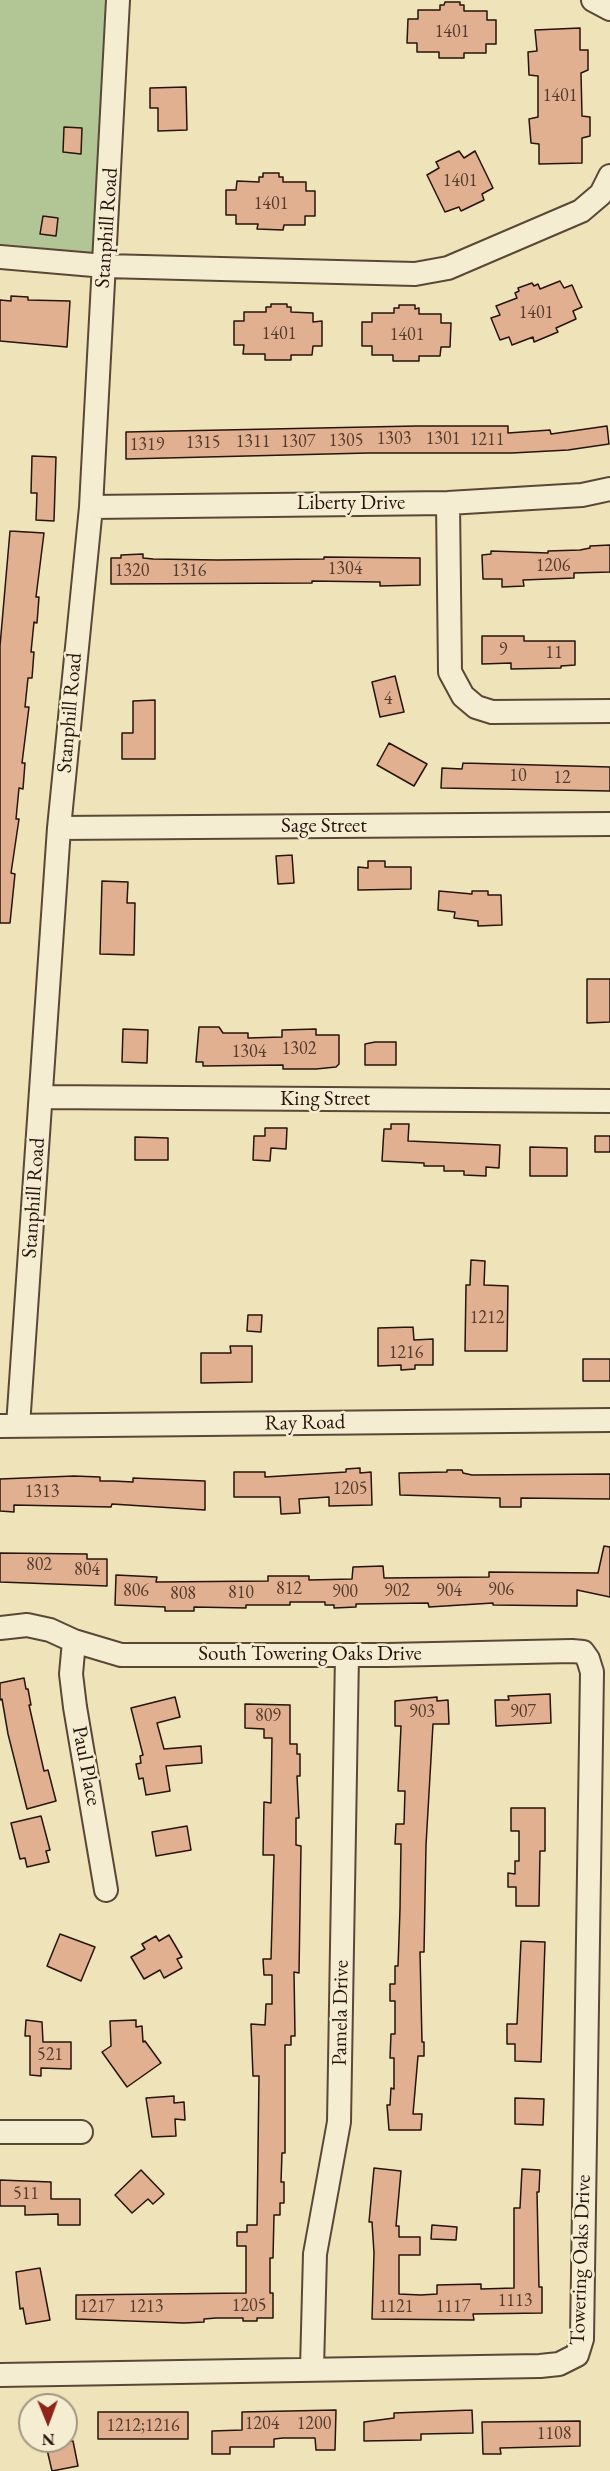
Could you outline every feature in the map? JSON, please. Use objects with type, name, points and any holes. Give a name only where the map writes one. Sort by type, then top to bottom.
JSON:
[{"type":"street","name":"Stanphill Road","points":[[9,1426],[41,1097],[59,828],[91,507],[118,0]]},
{"type":"street","points":[[593,0],[610,9]]},
{"type":"street","points":[[0,257],[105,266],[426,272],[448,268],[581,211],[601,194],[610,177]]},
{"type":"street","name":"Liberty Drive","points":[[91,507],[448,503],[582,495],[610,489]]},
{"type":"street","points":[[448,503],[450,672],[463,696],[476,706],[492,712],[610,711]]},
{"type":"street","name":"Sage Street","points":[[59,828],[599,824]]},
{"type":"street","name":"King Street","points":[[41,1097],[610,1101]]},
{"type":"street","name":"Ray Road","points":[[9,1426],[610,1420]]},
{"type":"street","name":"South Towering Oaks Drive","points":[[0,1628],[27,1625],[50,1629],[74,1641],[121,1655],[583,1652],[592,1672],[592,1693]]},
{"type":"street","name":"Paul Place","points":[[74,1641],[71,1674],[75,1707],[106,1890]]},
{"type":"street","name":"Pamela Drive","points":[[312,2368],[311,2316],[315,2254],[339,2122],[347,1655]]},
{"type":"street","name":"Towering Oaks Drive","points":[[0,2375],[540,2366],[559,2364],[573,2359],[581,2348],[592,1693]]},
{"type":"street","points":[[0,2132],[81,2132]]},
{"type":"green space","points":[[0,0],[118,0],[105,266],[0,257]]},
{"type":"building","points":[[445,2],[460,2],[460,5],[464,5],[464,11],[487,11],[487,20],[496,20],[496,44],[486,44],[486,53],[464,53],[464,58],[439,58],[439,52],[417,52],[417,43],[407,43],[408,19],[418,19],[418,10],[440,10],[440,5],[444,5]]},
{"type":"building","points":[[580,28],[580,50],[588,50],[588,70],[581,73],[582,116],[590,117],[590,136],[582,138],[582,163],[539,164],[539,144],[531,143],[529,119],[538,117],[538,76],[529,75],[528,52],[537,51],[535,30]]},
{"type":"building","points":[[186,87],[187,130],[158,131],[158,108],[150,108],[150,88]]},
{"type":"building","points":[[64,127],[82,128],[81,154],[63,152]]},
{"type":"building","points":[[459,151],[464,158],[475,151],[493,188],[482,194],[484,200],[461,211],[459,207],[445,212],[427,175],[439,168],[436,162]]},
{"type":"building","points":[[263,173],[279,173],[279,177],[283,177],[283,182],[306,182],[306,191],[315,191],[315,216],[305,216],[305,225],[284,225],[283,230],[257,229],[258,224],[236,224],[236,215],[226,215],[226,190],[236,190],[237,181],[259,182],[259,177],[263,177]]},
{"type":"building","points":[[43,216],[58,218],[56,236],[40,234]]},
{"type":"building","points":[[560,281],[564,288],[572,285],[582,307],[573,311],[576,319],[556,328],[558,332],[534,342],[533,337],[512,345],[509,337],[500,340],[491,318],[500,315],[496,306],[517,298],[515,293],[519,291],[518,288],[532,283],[534,286],[538,284],[540,289]]},
{"type":"building","points":[[11,296],[28,297],[28,300],[70,301],[67,347],[0,341],[0,300],[11,301]]},
{"type":"building","points":[[271,304],[287,304],[287,307],[291,307],[291,312],[313,313],[313,322],[322,321],[322,346],[313,346],[312,355],[291,355],[291,360],[265,360],[265,354],[243,354],[244,345],[234,345],[234,321],[244,321],[244,312],[266,312],[266,307],[271,307]]},
{"type":"building","points":[[399,305],[415,305],[415,309],[419,308],[419,314],[441,314],[441,323],[451,323],[450,347],[441,347],[440,356],[419,356],[419,361],[393,361],[393,355],[372,355],[372,346],[362,346],[362,322],[372,322],[372,313],[394,313],[394,308],[399,308]]},
{"type":"building","points":[[508,426],[508,433],[550,430],[551,434],[607,426],[609,444],[568,450],[512,453],[368,453],[126,459],[126,432]]},
{"type":"building","points":[[32,456],[56,457],[54,521],[36,520],[37,493],[31,493]]},
{"type":"building","points":[[10,531],[44,533],[36,597],[39,597],[37,623],[34,622],[31,652],[34,652],[32,678],[28,678],[25,707],[29,707],[22,763],[25,763],[23,789],[19,788],[16,819],[19,819],[11,873],[15,874],[10,923],[0,923],[0,646]]},
{"type":"building","points":[[610,545],[610,572],[574,573],[574,578],[523,580],[524,586],[502,587],[502,579],[483,579],[482,555],[491,554],[491,551],[548,553],[548,551],[580,550],[590,548],[590,546]]},
{"type":"building","points":[[143,554],[143,558],[153,559],[218,560],[324,559],[324,557],[420,558],[420,585],[380,586],[380,582],[312,581],[312,583],[111,584],[111,558]]},
{"type":"building","points":[[482,636],[524,636],[524,641],[575,641],[575,665],[561,666],[561,668],[511,669],[511,663],[482,664]]},
{"type":"building","points":[[395,676],[404,712],[380,717],[372,682]]},
{"type":"building","points":[[155,700],[155,759],[122,759],[122,733],[133,733],[133,701]]},
{"type":"building","points":[[389,743],[427,764],[414,786],[377,765]]},
{"type":"building","points":[[463,763],[610,767],[610,791],[441,788],[442,768],[462,769]]},
{"type":"building","points":[[292,855],[294,883],[278,884],[276,856]]},
{"type":"building","points":[[368,861],[385,861],[385,867],[411,867],[411,889],[358,890],[358,867],[368,868]]},
{"type":"building","points":[[102,881],[128,882],[127,903],[135,903],[134,955],[100,954]]},
{"type":"building","points":[[439,891],[472,894],[472,891],[488,891],[488,895],[501,895],[502,925],[478,926],[478,921],[454,918],[455,912],[438,910]]},
{"type":"building","points":[[587,979],[610,979],[610,1022],[587,1023]]},
{"type":"building","points":[[199,1027],[219,1027],[223,1033],[248,1033],[248,1038],[282,1037],[282,1030],[316,1029],[316,1035],[339,1035],[339,1064],[336,1067],[316,1069],[283,1069],[283,1065],[203,1066],[203,1062],[196,1062]]},
{"type":"building","points":[[123,1029],[148,1030],[147,1063],[122,1062]]},
{"type":"building","points":[[396,1042],[396,1065],[365,1065],[365,1044]]},
{"type":"building","points":[[391,1124],[409,1124],[408,1141],[500,1145],[499,1168],[486,1167],[486,1176],[464,1175],[464,1171],[444,1171],[444,1166],[382,1161],[384,1129],[391,1129]]},
{"type":"building","points":[[265,1128],[287,1128],[286,1149],[271,1148],[270,1161],[253,1160],[254,1136],[265,1136]]},
{"type":"building","points":[[595,1136],[610,1136],[610,1152],[595,1152]]},
{"type":"building","points":[[135,1137],[168,1138],[168,1160],[135,1160]]},
{"type":"building","points":[[530,1147],[567,1148],[567,1176],[530,1176]]},
{"type":"building","points":[[471,1260],[485,1261],[484,1285],[508,1286],[507,1351],[465,1351],[466,1285],[470,1285]]},
{"type":"building","points":[[248,1315],[262,1315],[261,1332],[247,1331]]},
{"type":"building","points":[[413,1327],[414,1340],[433,1339],[433,1365],[415,1365],[415,1369],[401,1370],[401,1365],[378,1366],[378,1328]]},
{"type":"building","points":[[230,1346],[252,1346],[252,1382],[201,1383],[201,1353],[231,1353]]},
{"type":"building","points":[[583,1359],[610,1359],[610,1381],[583,1381]]},
{"type":"building","points":[[360,1468],[360,1473],[371,1472],[372,1505],[329,1506],[329,1497],[299,1499],[300,1513],[281,1514],[280,1497],[234,1497],[234,1472],[265,1472],[265,1477],[346,1472],[346,1469]]},
{"type":"building","points":[[447,1470],[462,1470],[463,1473],[472,1475],[610,1474],[610,1499],[521,1498],[521,1507],[500,1507],[500,1498],[400,1495],[399,1473],[447,1472]]},
{"type":"building","points":[[100,1477],[100,1481],[133,1482],[133,1478],[205,1481],[205,1510],[112,1504],[111,1507],[14,1505],[14,1512],[0,1511],[0,1479]]},
{"type":"building","points":[[604,1546],[610,1547],[610,1597],[577,1590],[577,1606],[493,1605],[493,1603],[429,1607],[428,1603],[356,1604],[356,1607],[334,1608],[334,1605],[325,1605],[325,1602],[290,1602],[290,1605],[246,1605],[246,1608],[194,1607],[194,1611],[165,1611],[165,1607],[115,1605],[116,1575],[157,1577],[156,1582],[268,1581],[268,1576],[309,1576],[309,1580],[352,1579],[353,1567],[383,1566],[384,1578],[489,1577],[489,1572],[598,1573]]},
{"type":"building","points":[[0,1553],[87,1554],[87,1559],[107,1559],[107,1586],[0,1582]]},
{"type":"building","points":[[24,1678],[44,1771],[48,1770],[56,1801],[27,1809],[8,1734],[2,1699],[0,1700],[0,1683]]},
{"type":"building","points":[[550,1694],[551,1723],[496,1726],[495,1700],[509,1700],[508,1696]]},
{"type":"building","points":[[175,1697],[180,1717],[157,1723],[164,1749],[201,1746],[202,1763],[166,1766],[170,1791],[146,1795],[143,1778],[139,1779],[136,1764],[141,1763],[140,1756],[143,1755],[131,1708]]},
{"type":"building","points":[[437,1697],[437,1701],[448,1700],[449,1724],[433,1724],[426,1845],[424,1952],[420,1952],[424,2056],[418,2056],[413,2114],[422,2114],[421,2130],[389,2130],[387,2105],[390,2105],[391,2088],[394,2089],[394,2058],[390,2058],[391,2034],[395,2034],[395,2001],[390,2001],[390,1984],[395,1984],[395,1966],[398,1966],[400,1909],[401,1844],[395,1844],[396,1824],[404,1824],[405,1791],[398,1791],[401,1726],[395,1726],[395,1701]]},
{"type":"building","points":[[245,1704],[290,1705],[290,1744],[297,1744],[297,1754],[300,1754],[300,1776],[297,1776],[299,1818],[296,1818],[296,1845],[301,1846],[299,1973],[294,1972],[295,2036],[291,2036],[291,2045],[285,2045],[285,2153],[282,2153],[281,2182],[284,2182],[284,2203],[280,2203],[280,2215],[274,2215],[273,2258],[270,2258],[273,2318],[243,2321],[243,2318],[216,2318],[204,2319],[204,2322],[184,2323],[76,2319],[76,2295],[246,2293],[246,2246],[237,2246],[237,2232],[247,2232],[247,2225],[257,2225],[259,2076],[253,2076],[251,2024],[265,2025],[266,2004],[272,2004],[272,1975],[264,1975],[263,1959],[271,1959],[274,1855],[263,1855],[264,1802],[271,1803],[272,1738],[264,1738],[264,1729],[245,1728]]},
{"type":"building","points":[[511,1808],[545,1808],[545,1851],[540,1851],[539,1906],[516,1906],[516,1887],[508,1887],[508,1873],[515,1874],[515,1861],[519,1861],[519,1831],[511,1831]]},
{"type":"building","points":[[41,1816],[50,1850],[46,1851],[49,1862],[27,1867],[25,1858],[20,1859],[11,1823]]},
{"type":"building","points":[[187,1826],[191,1850],[156,1856],[152,1832]]},
{"type":"building","points":[[60,1934],[95,1947],[81,1981],[47,1966]]},
{"type":"building","points":[[169,1935],[182,1957],[177,1959],[182,1968],[164,1978],[160,1970],[144,1979],[131,1957],[145,1949],[142,1944],[156,1936],[159,1941]]},
{"type":"building","points":[[521,1941],[545,1942],[541,2062],[515,2061],[515,2044],[507,2044],[507,2024],[517,2024]]},
{"type":"building","points":[[26,2020],[42,2022],[43,2042],[71,2042],[71,2069],[41,2068],[41,2076],[30,2075],[30,2036],[25,2036]]},
{"type":"building","points":[[136,2020],[136,2027],[142,2026],[143,2042],[145,2041],[161,2063],[127,2087],[102,2052],[111,2046],[110,2021]]},
{"type":"building","points":[[174,2096],[174,2103],[184,2102],[185,2120],[175,2119],[176,2136],[152,2137],[146,2098]]},
{"type":"building","points":[[515,2098],[544,2099],[543,2125],[515,2124]]},
{"type":"building","points":[[374,2168],[401,2171],[396,2226],[399,2226],[399,2237],[420,2237],[420,2255],[399,2255],[399,2294],[421,2295],[437,2294],[437,2285],[481,2284],[481,2289],[514,2288],[514,2208],[520,2208],[522,2169],[540,2170],[539,2192],[537,2192],[539,2287],[542,2287],[542,2313],[473,2314],[474,2320],[372,2319],[374,2253],[372,2222],[369,2222]]},
{"type":"building","points":[[141,2170],[164,2194],[153,2204],[148,2199],[132,2213],[115,2195]]},
{"type":"building","points":[[0,2180],[51,2182],[51,2199],[80,2199],[80,2225],[58,2225],[58,2214],[25,2215],[25,2206],[0,2206]]},
{"type":"building","points":[[432,2225],[457,2227],[456,2240],[431,2239]]},
{"type":"building","points":[[40,2268],[50,2320],[26,2324],[23,2308],[20,2309],[16,2272]]},
{"type":"building","points":[[336,2410],[335,2450],[316,2450],[315,2438],[283,2438],[274,2439],[274,2447],[230,2447],[230,2454],[212,2454],[212,2431],[242,2430],[242,2412]]},
{"type":"building","points":[[472,2410],[473,2433],[421,2434],[421,2440],[364,2441],[364,2422],[394,2418],[394,2413]]},
{"type":"building","points":[[98,2412],[188,2412],[188,2439],[98,2439]]},
{"type":"building","points":[[580,2421],[580,2446],[500,2448],[501,2454],[483,2454],[482,2422]]},
{"type":"building","points":[[48,2453],[75,2453],[78,2466],[52,2471]]}]
